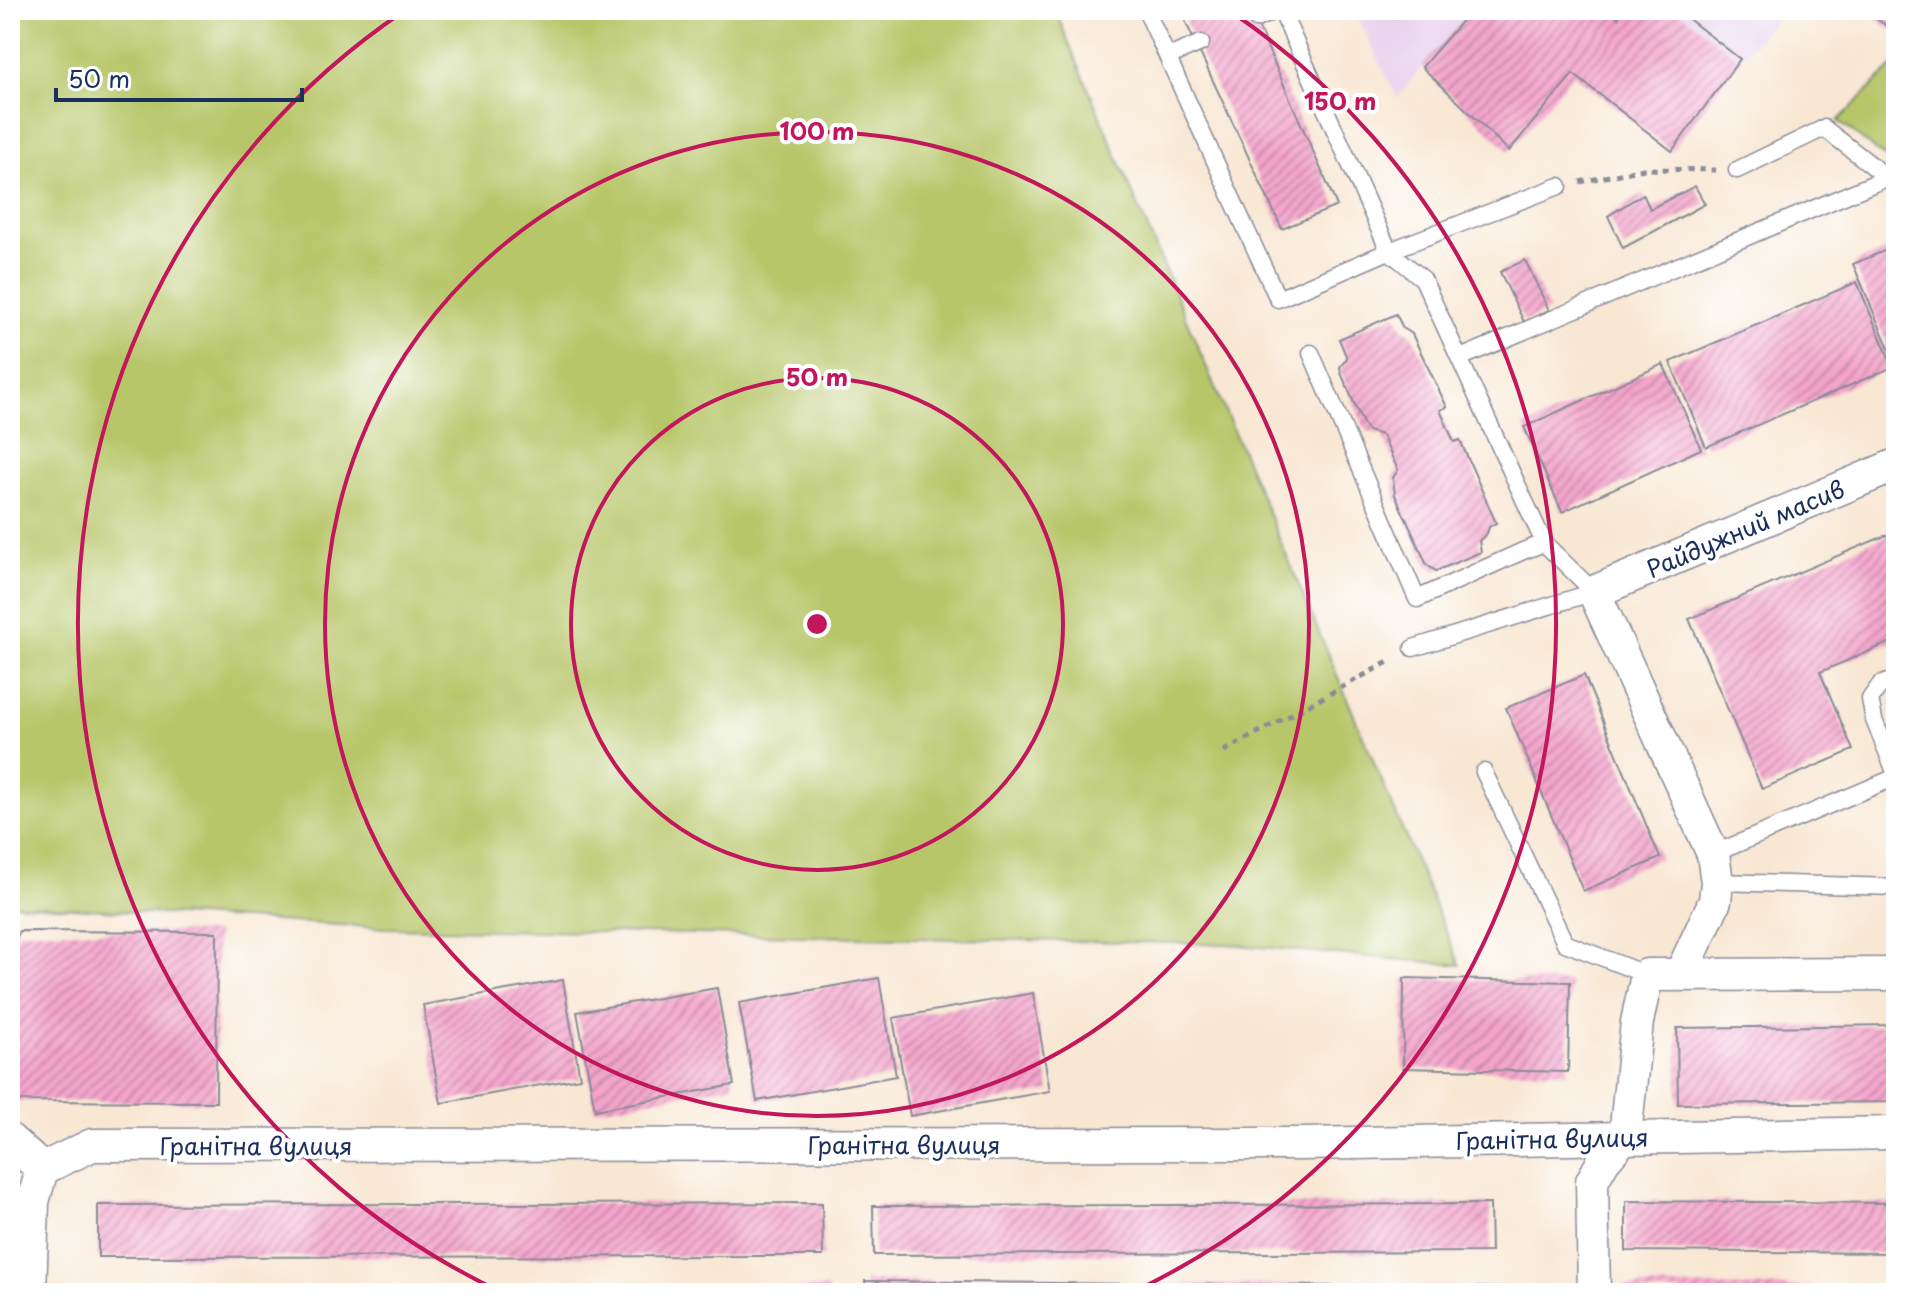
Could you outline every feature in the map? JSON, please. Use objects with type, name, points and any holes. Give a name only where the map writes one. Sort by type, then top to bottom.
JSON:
[{"type":"street","name":"Райдужний масив","points":[[1594,592],[1896,465]]},
{"type":"street","points":[[1594,592],[1715,868],[1715,901],[1681,974]]},
{"type":"street","points":[[1594,1293],[1592,1181],[1604,1160],[1625,1136],[1637,1022],[1647,975],[1896,974]]},
{"type":"street","name":"Гранітна вулиця","points":[[42,1169],[92,1145],[1301,1144],[1896,1133]]},
{"type":"street","points":[[10,1140],[42,1169],[33,1202],[30,1293]]},
{"type":"lane","points":[[1146,10],[1278,299],[1389,251],[1559,186]]},
{"type":"lane","points":[[1256,19],[1278,10],[1389,251],[1423,279],[1544,543],[1594,592],[1413,648]]},
{"type":"lane","points":[[1168,57],[1201,43]]},
{"type":"lane","points":[[1737,170],[1824,128],[1892,176]]},
{"type":"lane","points":[[1460,358],[1892,176]]},
{"type":"lane","points":[[1311,353],[1417,599],[1544,543]]},
{"type":"lane","points":[[1715,868],[1896,776],[1874,720],[1870,699],[1880,685],[1896,679]]},
{"type":"lane","points":[[1484,772],[1565,943],[1647,975]]},
{"type":"lane","points":[[1715,868],[1896,887]]},
{"type":"path","points":[[1559,186],[1644,169],[1737,170]]},
{"type":"path","points":[[1224,751],[1413,648]]},
{"type":"shaded area","points":[[1354,10],[1471,10],[1397,98]]},
{"type":"shaded area","points":[[1677,10],[1784,10],[1740,59]]},
{"type":"green space","points":[[10,10],[1055,10],[1460,965],[1226,944],[385,928],[10,904]]},
{"type":"green space","points":[[1896,63],[1896,160],[1891,162],[1838,121]]},
{"type":"building","points":[[1180,10],[1251,10],[1337,206],[1282,229]]},
{"type":"building","points":[[1471,10],[1608,10],[1618,18],[1624,10],[1677,10],[1740,59],[1672,151],[1573,74],[1509,151],[1422,67]]},
{"type":"building","points":[[1865,10],[1896,10],[1896,33]]},
{"type":"building","points":[[1695,186],[1705,204],[1623,248],[1608,216],[1643,194],[1650,209]]},
{"type":"building","points":[[1896,246],[1896,348],[1890,351],[1853,264]]},
{"type":"building","points":[[1525,260],[1549,310],[1524,322],[1500,272]]},
{"type":"building","points":[[1857,282],[1893,367],[1706,447],[1670,362]]},
{"type":"building","points":[[1396,314],[1403,328],[1412,334],[1447,407],[1440,410],[1454,442],[1460,440],[1496,523],[1479,541],[1481,552],[1436,571],[1427,565],[1395,495],[1393,478],[1398,470],[1382,435],[1368,431],[1364,426],[1340,367],[1347,358],[1339,339]]},
{"type":"building","points":[[1663,364],[1701,449],[1562,512],[1524,427]]},
{"type":"building","points":[[1896,531],[1896,640],[1820,672],[1853,750],[1762,789],[1689,619]]},
{"type":"building","points":[[1584,675],[1660,858],[1583,891],[1506,708]]},
{"type":"building","points":[[19,931],[217,932],[216,1102],[18,1101],[10,1092],[10,960]]},
{"type":"building","points":[[879,978],[896,1076],[757,1101],[739,1003]]},
{"type":"building","points":[[1404,978],[1570,982],[1568,1072],[1403,1068]]},
{"type":"building","points":[[563,980],[580,1078],[441,1103],[423,1005]]},
{"type":"building","points":[[717,988],[734,1085],[595,1110],[577,1012]]},
{"type":"building","points":[[1033,993],[1050,1091],[910,1116],[893,1018]]},
{"type":"building","points":[[1896,1025],[1896,1102],[1678,1104],[1677,1028]]},
{"type":"building","points":[[1626,1201],[1896,1203],[1896,1253],[1626,1251]]},
{"type":"building","points":[[822,1203],[823,1256],[98,1257],[98,1205]]},
{"type":"building","points":[[1490,1204],[1491,1252],[874,1255],[873,1206]]},
{"type":"building","points":[[865,1281],[1528,1288],[1528,1293],[865,1293]]},
{"type":"building","points":[[1623,1286],[1896,1287],[1896,1293],[1623,1293]]},
{"type":"building","points":[[828,1288],[828,1293],[638,1293],[638,1290]]}]
